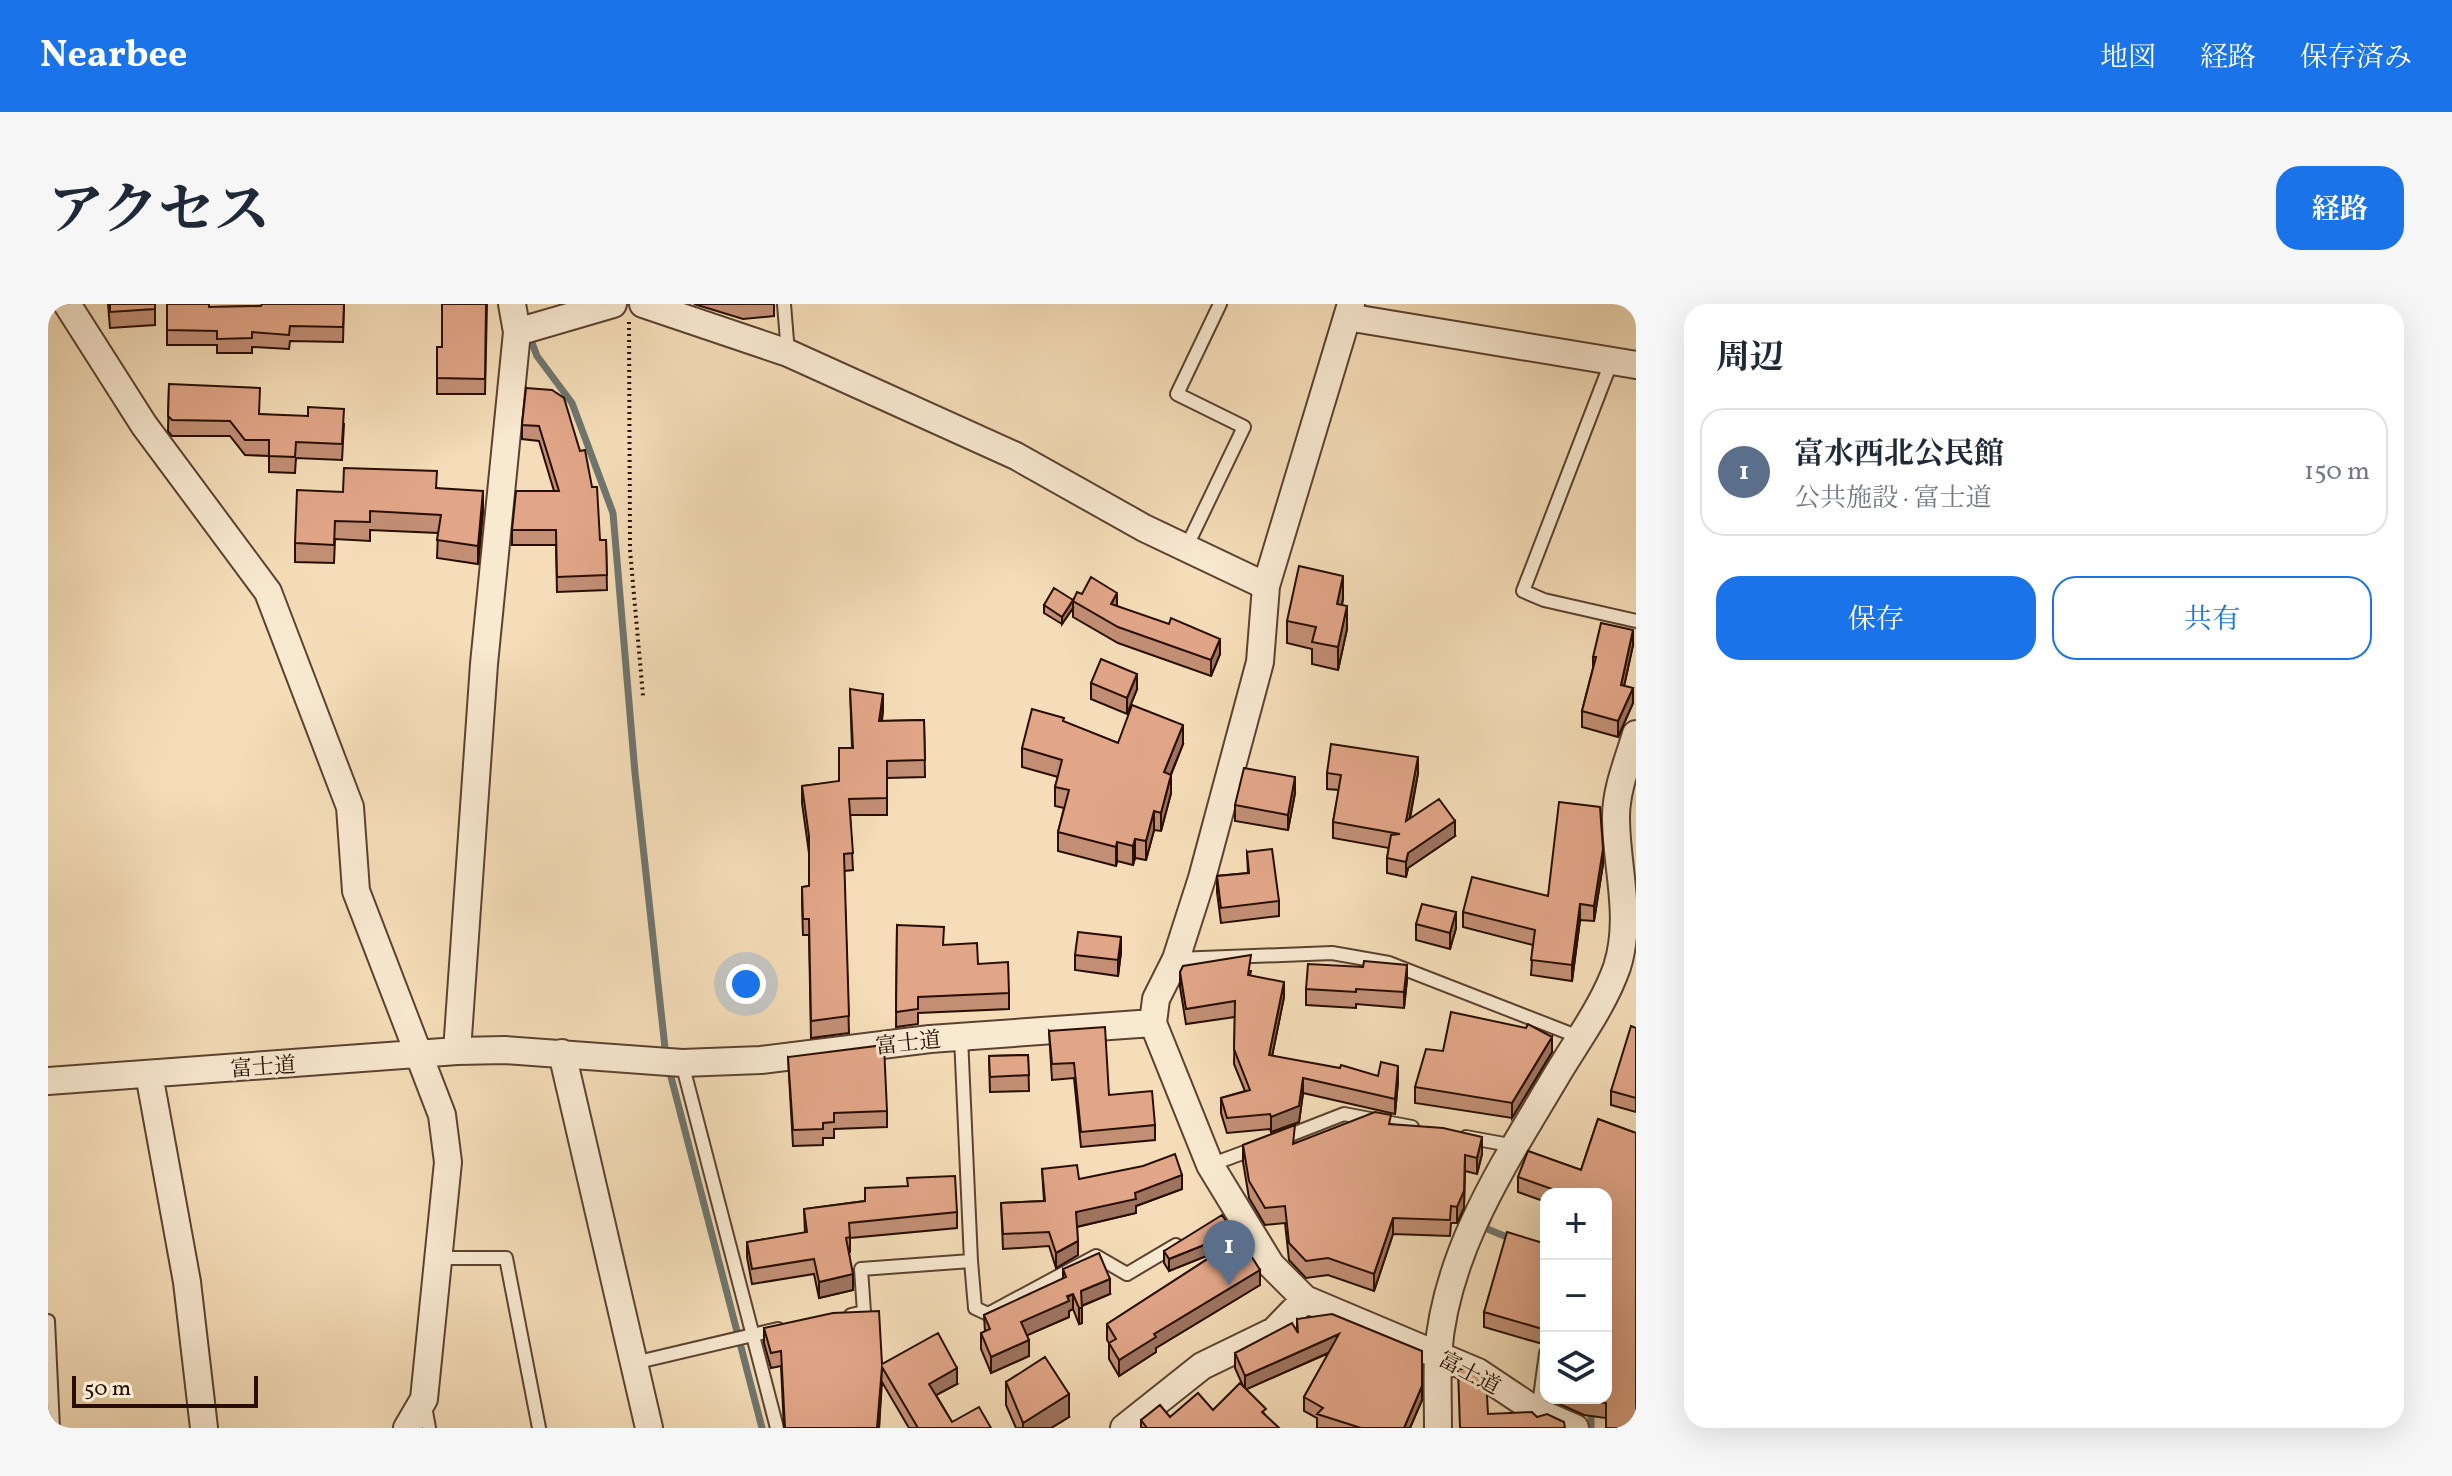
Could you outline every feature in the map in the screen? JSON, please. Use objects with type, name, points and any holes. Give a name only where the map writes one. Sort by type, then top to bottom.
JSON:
[{"type":"street","points":[[67,304],[144,425],[268,592],[350,807],[356,891],[442,1115],[448,1162],[441,1258],[431,1308],[424,1399],[407,1428]]},
{"type":"street","points":[[457,1051],[484,664],[517,332],[512,304]]},
{"type":"street","points":[[517,332],[628,309],[788,353],[1016,456],[1186,548],[1266,586]]},
{"type":"street","points":[[1153,1023],[1156,999],[1176,959],[1202,878],[1260,662],[1266,586],[1349,311],[1624,363]]},
{"type":"street","points":[[1438,1428],[1438,1354],[1445,1309],[1461,1252],[1515,1146],[1599,1007],[1617,967],[1623,935],[1624,895],[1616,816],[1619,792],[1636,734]]},
{"type":"street","name":"富士道","points":[[48,1081],[457,1051],[562,1053],[682,1063],[761,1060],[961,1037],[1153,1023],[1230,1212],[1271,1265],[1305,1299],[1478,1372],[1539,1420],[1575,1428]]},
{"type":"street","points":[[562,1053],[649,1428]]},
{"type":"street","points":[[149,1074],[187,1282],[204,1428]]},
{"type":"street","points":[[1124,1428],[1202,1366],[1274,1331],[1305,1299]]},
{"type":"lane","points":[[784,304],[788,353]]},
{"type":"lane","points":[[1186,548],[1244,427],[1177,394],[1220,304]]},
{"type":"lane","points":[[1624,363],[1523,591],[1544,600],[1636,621]]},
{"type":"lane","points":[[1176,959],[1332,953],[1389,963],[1579,1037]]},
{"type":"lane","points":[[961,1037],[975,1308],[988,1314],[1096,1256],[1127,1274],[1182,1241]]},
{"type":"lane","points":[[682,1063],[777,1428]]},
{"type":"lane","points":[[1210,1165],[1344,1114],[1422,1129]]},
{"type":"lane","points":[[1453,1134],[1515,1146]]},
{"type":"lane","points":[[441,1258],[506,1258],[539,1428]]},
{"type":"lane","points":[[836,1318],[864,1312],[861,1269],[971,1261]]},
{"type":"lane","points":[[48,1321],[53,1428]]},
{"type":"lane","points":[[634,1363],[793,1326]]},
{"type":"lane","points":[[424,1399],[429,1428]]},
{"type":"path","points":[[628,309],[630,550],[643,696]]},
{"type":"building","points":[[110,304],[155,304],[155,309],[110,312]]},
{"type":"building","points":[[167,304],[209,304],[209,307],[344,304],[343,327],[290,326],[289,335],[252,332],[252,338],[217,339],[217,331],[167,330]]},
{"type":"building","points":[[442,304],[486,304],[485,379],[437,378],[437,347],[442,347]]},
{"type":"building","points":[[169,384],[260,388],[259,414],[308,416],[308,407],[344,409],[342,444],[296,442],[295,457],[269,456],[269,440],[245,440],[230,421],[172,420],[168,416]]},
{"type":"building","points":[[526,388],[552,390],[564,398],[580,451],[585,450],[592,487],[597,487],[600,540],[606,540],[607,575],[557,577],[556,530],[512,530],[516,491],[559,491],[539,426],[522,425]]},
{"type":"building","points":[[344,468],[437,471],[436,488],[483,491],[478,546],[437,540],[441,515],[370,511],[370,522],[335,521],[334,545],[295,543],[297,490],[343,492]]},
{"type":"building","points":[[1299,566],[1343,576],[1337,604],[1347,606],[1338,647],[1312,642],[1316,627],[1287,621]]},
{"type":"building","points":[[1091,577],[1117,593],[1111,604],[1169,624],[1171,618],[1220,639],[1211,660],[1118,627],[1073,601],[1077,592],[1082,594]]},
{"type":"building","points":[[1054,588],[1073,600],[1062,617],[1044,605]]},
{"type":"building","points":[[1601,623],[1633,630],[1621,685],[1633,688],[1618,721],[1582,711]]},
{"type":"building","points":[[1101,659],[1137,674],[1127,698],[1091,683]]},
{"type":"building","points":[[850,689],[883,694],[879,721],[924,720],[925,760],[887,761],[887,798],[849,799],[853,853],[844,854],[849,1016],[811,1021],[809,919],[803,919],[802,887],[809,886],[809,836],[802,786],[839,781],[839,748],[853,748]]},
{"type":"building","points":[[1132,705],[1183,725],[1164,772],[1171,775],[1161,813],[1154,811],[1146,841],[1135,839],[1133,846],[1117,842],[1116,847],[1058,832],[1069,790],[1055,787],[1062,760],[1022,748],[1032,709],[1064,718],[1063,721],[1118,743]]},
{"type":"building","points":[[1331,744],[1418,757],[1406,821],[1439,799],[1455,821],[1408,853],[1406,862],[1387,858],[1391,835],[1400,834],[1333,822],[1341,775],[1327,773]]},
{"type":"building","points":[[1244,768],[1295,777],[1288,815],[1235,805]]},
{"type":"building","points":[[1559,802],[1600,807],[1603,849],[1594,906],[1580,904],[1572,965],[1531,960],[1535,930],[1463,912],[1472,877],[1548,896]]},
{"type":"building","points":[[1272,849],[1279,901],[1221,908],[1217,876],[1249,873],[1247,852]]},
{"type":"building","points":[[1422,904],[1456,912],[1450,933],[1416,924]]},
{"type":"building","points":[[897,925],[944,927],[943,945],[977,943],[978,964],[1008,962],[1009,993],[918,997],[918,1009],[896,1012]]},
{"type":"building","points":[[1078,932],[1121,937],[1118,960],[1075,955]]},
{"type":"building","points":[[1251,955],[1248,975],[1284,982],[1269,1055],[1340,1068],[1341,1065],[1378,1076],[1381,1062],[1398,1066],[1395,1099],[1303,1078],[1299,1106],[1271,1117],[1270,1114],[1227,1118],[1221,1098],[1250,1090],[1234,1049],[1235,1001],[1186,1009],[1180,972],[1183,966]]},
{"type":"building","points":[[1364,961],[1407,965],[1404,992],[1306,989],[1308,964],[1363,967]]},
{"type":"building","points":[[1451,1012],[1526,1028],[1528,1024],[1552,1037],[1512,1103],[1415,1087],[1426,1049],[1443,1051]]},
{"type":"building","points":[[1631,1026],[1636,1028],[1636,1098],[1611,1091]]},
{"type":"building","points":[[1105,1027],[1109,1095],[1152,1091],[1155,1125],[1081,1132],[1074,1063],[1052,1064],[1049,1031]]},
{"type":"building","points":[[884,1045],[887,1111],[834,1113],[834,1122],[823,1123],[823,1129],[793,1130],[788,1057]]},
{"type":"building","points":[[1028,1055],[1029,1075],[990,1077],[989,1056]]},
{"type":"building","points":[[1375,1112],[1391,1115],[1389,1124],[1443,1128],[1482,1137],[1477,1158],[1465,1155],[1464,1191],[1457,1207],[1451,1206],[1450,1220],[1393,1218],[1374,1274],[1328,1258],[1306,1261],[1289,1243],[1285,1206],[1265,1208],[1249,1181],[1243,1145],[1295,1125],[1293,1144]]},
{"type":"building","points":[[1598,1119],[1636,1133],[1636,1428],[1606,1428],[1606,1404],[1612,1404],[1612,1188],[1549,1188],[1518,1177],[1528,1151],[1581,1170]]},
{"type":"building","points":[[1175,1154],[1182,1175],[1135,1193],[1136,1199],[1076,1212],[1078,1241],[1056,1253],[1049,1232],[1003,1234],[1001,1203],[1045,1201],[1042,1169],[1077,1165],[1079,1179],[1143,1166]]},
{"type":"building","points":[[955,1176],[957,1212],[849,1223],[850,1237],[846,1238],[853,1274],[819,1282],[814,1259],[752,1269],[747,1242],[807,1232],[804,1209],[865,1201],[865,1188],[908,1186],[907,1178]]},
{"type":"building","points":[[1222,1215],[1234,1233],[1169,1259],[1164,1251]]},
{"type":"building","points":[[1507,1232],[1540,1242],[1540,1328],[1484,1312]]},
{"type":"building","points":[[1240,1238],[1260,1270],[1154,1334],[1156,1337],[1119,1360],[1109,1343],[1116,1339],[1107,1324]]},
{"type":"building","points":[[1099,1253],[1110,1279],[1081,1291],[1082,1308],[1079,1308],[1073,1294],[1067,1296],[1069,1301],[1021,1322],[1029,1340],[991,1357],[981,1333],[990,1329],[984,1315],[1066,1277],[1063,1269]]},
{"type":"building","points":[[879,1311],[882,1364],[938,1333],[957,1368],[929,1384],[952,1422],[979,1407],[991,1428],[918,1428],[882,1367],[877,1428],[785,1428],[781,1351],[771,1353],[764,1328],[833,1313]]},
{"type":"building","points":[[1332,1314],[1422,1351],[1422,1386],[1404,1428],[1361,1428],[1317,1414],[1323,1408],[1304,1397],[1339,1334],[1245,1376],[1235,1353],[1292,1323],[1298,1333],[1297,1319]]},
{"type":"building","points":[[1045,1357],[1069,1394],[1023,1423],[1006,1382]]},
{"type":"building","points":[[1458,1369],[1473,1369],[1486,1378],[1488,1414],[1532,1412],[1537,1417],[1547,1414],[1564,1422],[1565,1428],[1460,1428]]},
{"type":"building","points":[[1240,1383],[1266,1409],[1262,1412],[1279,1428],[1147,1428],[1141,1420],[1160,1405],[1170,1417],[1198,1393],[1213,1410]]},
{"type":"waterway","points":[[528,332],[537,356],[572,403],[613,513],[635,773],[666,1057]]},
{"type":"waterway","points":[[669,1069],[762,1428]]},
{"type":"waterway","points":[[1488,1220],[1485,1228],[1514,1240]]},
{"type":"waterway","points":[[1591,1404],[1591,1428]]},
{"type":"place","name":"富水西北公民館","points":[[1229,1286]]}]
